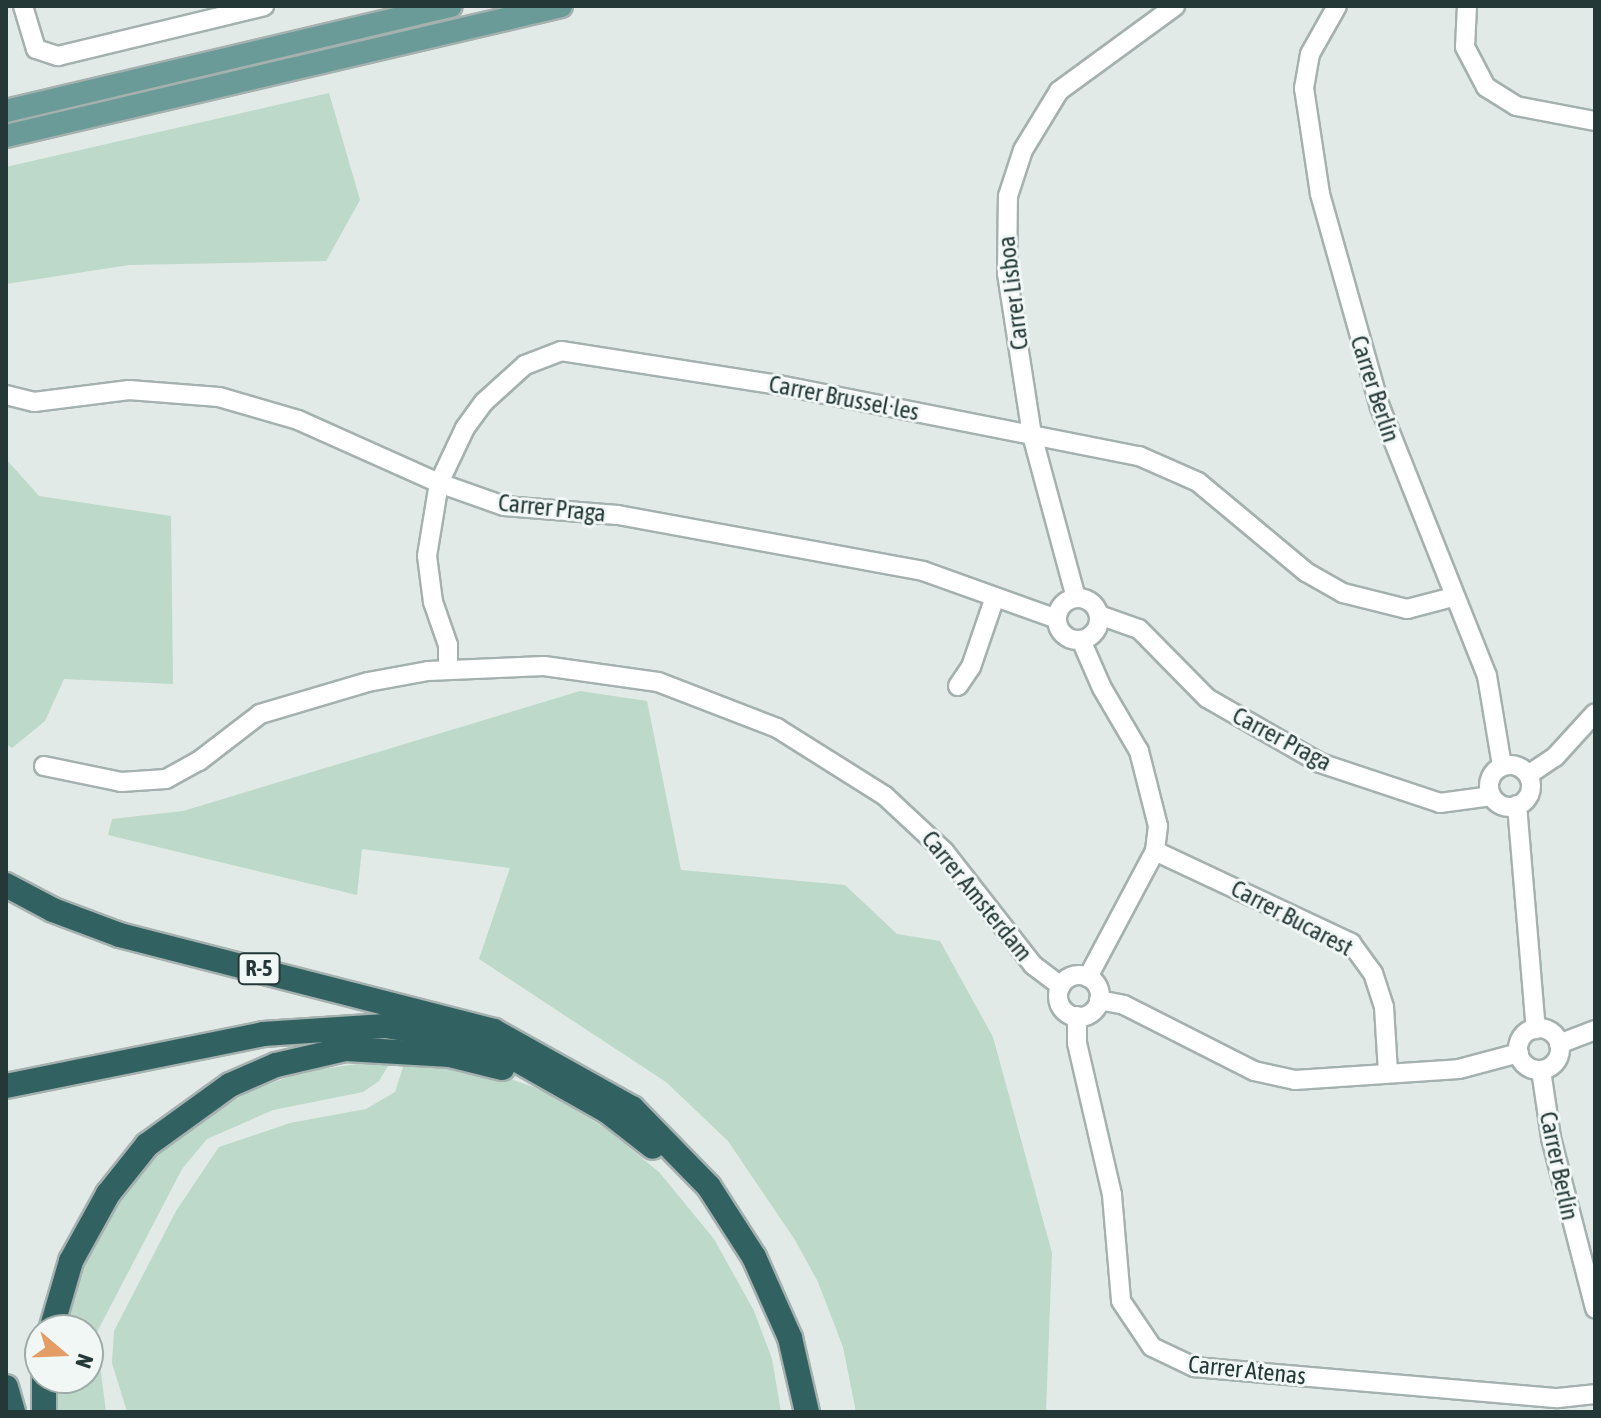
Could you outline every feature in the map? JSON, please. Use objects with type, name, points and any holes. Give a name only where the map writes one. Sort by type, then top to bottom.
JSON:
[{"type":"highway","name":"R-5","points":[[6,885],[67,916],[120,935],[475,1024],[584,1077],[632,1108],[709,1187],[778,1305],[807,1412]]},
{"type":"highway","name":"R-5","points":[[6,1074],[249,1027],[338,1017],[397,1019],[516,1045]]},
{"type":"highway","points":[[6,1086],[250,1036],[364,1025],[467,1041],[510,1056],[638,1134],[713,1217],[762,1299],[796,1412]]},
{"type":"highway","points":[[56,1314],[71,1261],[115,1184],[164,1130],[230,1085],[287,1061],[361,1048],[450,1055],[540,1075]]},
{"type":"highway","points":[[6,1387],[13,1412]]},
{"type":"main road","points":[[8,110],[451,6]]},
{"type":"main road","points":[[6,136],[561,6]]},
{"type":"street","points":[[23,6],[36,49],[58,56],[264,6]]},
{"type":"street","name":"Carrer Lisboa","points":[[1076,598],[1032,435],[1004,241],[1015,171],[1034,128],[1059,91],[1175,6]]},
{"type":"street","name":"Carrer Berlín","points":[[1337,6],[1307,70],[1305,103],[1315,170],[1380,407],[1487,676],[1502,766]]},
{"type":"street","points":[[1467,6],[1465,47],[1486,87],[1516,106],[1595,121]]},
{"type":"street","name":"Carrer Brussel·les","points":[[448,669],[448,645],[433,602],[427,556],[439,483],[458,439],[484,402],[525,365],[561,351],[779,385],[1032,435],[1176,469],[1220,498],[1306,572],[1367,603],[1407,609],[1453,597]]},
{"type":"street","name":"Carrer Praga","points":[[6,395],[34,402],[129,390],[219,397],[298,420],[439,483],[504,506],[618,515],[923,571],[1057,619]]},
{"type":"street","points":[[958,686],[971,667],[995,597]]},
{"type":"street","points":[[1076,598],[1089,600],[1099,615],[1095,632],[1081,640],[1064,635],[1057,619],[1063,603],[1076,598]]},
{"type":"street","name":"Carrer Praga","points":[[1099,615],[1139,629],[1207,698],[1320,763],[1440,803],[1492,796]]},
{"type":"street","points":[[1081,640],[1148,775],[1158,826],[1155,851],[1088,977]]},
{"type":"street","name":"Carrer Amsterdam","points":[[44,766],[107,781],[157,781],[199,761],[260,714],[368,682],[448,669],[544,666],[637,678],[681,688],[792,736],[867,782],[924,830],[991,906],[1033,965],[1061,986]]},
{"type":"street","points":[[1528,775],[1555,757],[1595,713]]},
{"type":"street","points":[[1516,765],[1528,775],[1530,793],[1517,805],[1500,804],[1492,796],[1490,781],[1502,766],[1516,765]]},
{"type":"street","points":[[1517,805],[1536,1029]]},
{"type":"street","name":"Carrer Bucarest","points":[[1155,851],[1351,943],[1373,973],[1381,997],[1388,1072]]},
{"type":"street","points":[[1075,975],[1088,977],[1098,987],[1099,1000],[1092,1012],[1077,1016],[1062,1007],[1061,986],[1075,975]]},
{"type":"street","points":[[1099,1000],[1124,1005],[1231,1061],[1272,1077],[1476,1067],[1519,1053]]},
{"type":"street","name":"Carrer Atenas","points":[[1077,1016],[1077,1043],[1112,1195],[1121,1301],[1152,1347],[1194,1367],[1558,1398],[1595,1394]]},
{"type":"street","points":[[1536,1029],[1551,1032],[1559,1044],[1556,1062],[1541,1070],[1526,1065],[1519,1053],[1521,1040],[1536,1029]]},
{"type":"street","points":[[1559,1044],[1595,1030]]},
{"type":"street","name":"Carrer Berlín","points":[[1541,1070],[1551,1138],[1595,1308]]},
{"type":"green space","points":[[329,93],[360,200],[326,261],[129,265],[6,284],[6,167]]},
{"type":"green space","points":[[6,459],[39,496],[171,516],[173,684],[64,679],[45,721],[12,748],[6,744]]},
{"type":"green space","points":[[580,691],[647,701],[681,870],[845,885],[897,934],[940,941],[993,1037],[1052,1253],[1046,1412],[856,1412],[843,1347],[818,1282],[795,1240],[728,1141],[666,1082],[479,959],[510,868],[362,849],[357,895],[108,835],[112,819],[183,811]]},
{"type":"green space","points":[[406,1058],[491,1072],[542,1090],[605,1128],[659,1172],[714,1239],[754,1311],[772,1359],[781,1412],[127,1412],[112,1363],[114,1331],[176,1211],[219,1147],[290,1123],[366,1109],[395,1092]]},
{"type":"green space","points":[[392,1059],[379,1081],[363,1092],[273,1110],[207,1139],[182,1169],[104,1319],[104,1314],[67,1314],[88,1250],[121,1197],[158,1155],[201,1119],[249,1092],[301,1072]]},
{"type":"green space","points":[[55,1394],[104,1394],[106,1412],[54,1412]]}]
